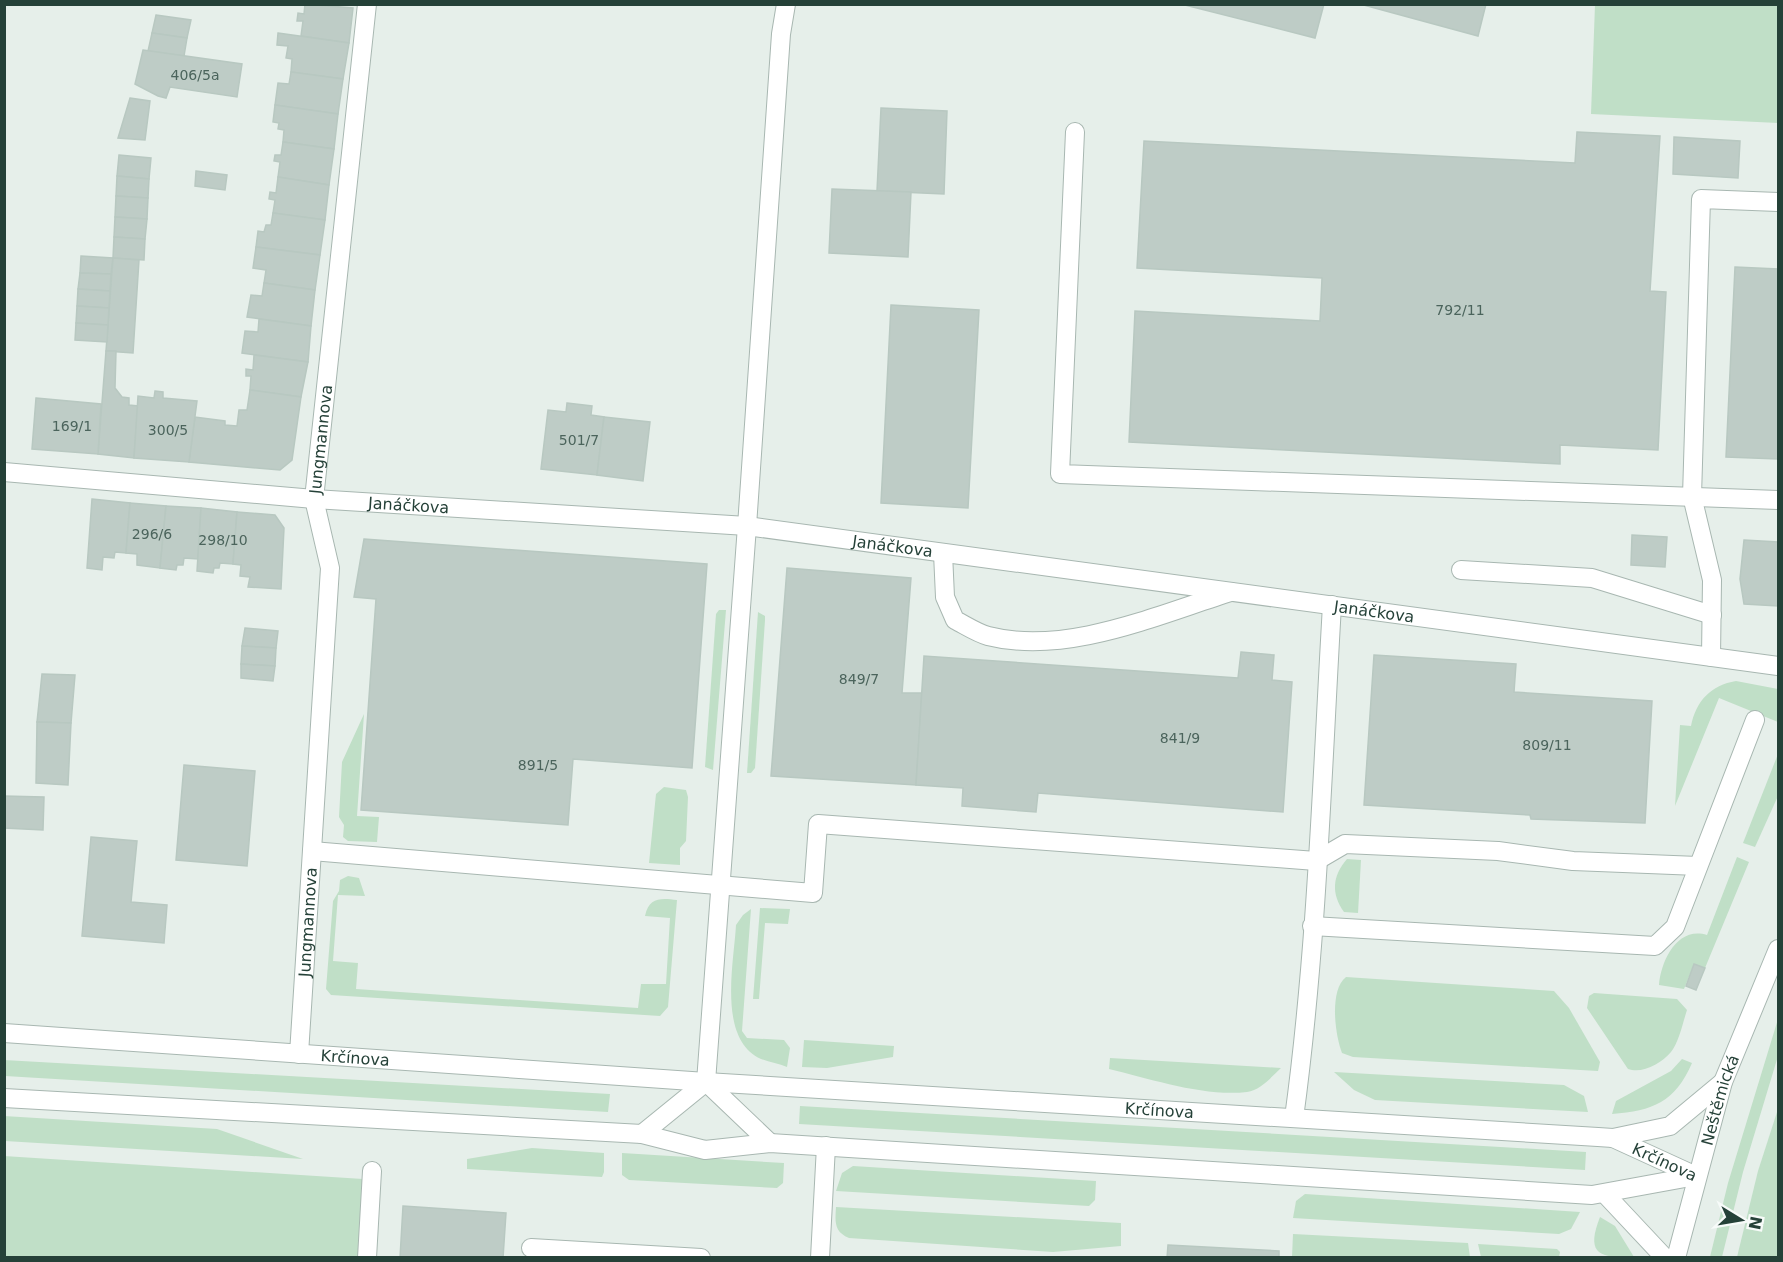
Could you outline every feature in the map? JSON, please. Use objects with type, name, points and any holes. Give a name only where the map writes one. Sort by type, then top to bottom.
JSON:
[{"type":"street","name":"Jungmannova","points":[[299,1054],[330,568],[314,499],[367,4]]},
{"type":"street","points":[[642,1134],[706,1082],[781,34],[786,4]]},
{"type":"street","points":[[1075,132],[1060,474],[1779,500]]},
{"type":"street","points":[[1711,657],[1712,580],[1692,496],[1701,199],[1779,202]]},
{"type":"street","name":"Janáčkova","points":[[4,472],[314,499],[747,526],[1779,666]]},
{"type":"street","points":[[943,553],[945,597],[955,620],[987,636],[1029,642],[1088,636],[1231,592]]},
{"type":"street","points":[[1461,570],[1592,578],[1712,615]]},
{"type":"street","points":[[1294,1118],[1302,1060],[1312,926],[1332,605]]},
{"type":"street","points":[[1312,926],[1655,946],[1675,927],[1755,720]]},
{"type":"street","points":[[312,851],[813,893],[818,824],[1316,861],[1345,844],[1498,851],[1573,861],[1698,866]]},
{"type":"street","name":"Neštěmická","points":[[1676,1257],[1723,1082],[1779,949]]},
{"type":"street","name":"Krčínova","points":[[4,1033],[706,1082],[1613,1138],[1670,1126],[1723,1082]]},
{"type":"street","points":[[706,1082],[770,1143]]},
{"type":"street","name":"Krčínova","points":[[4,1098],[642,1134],[705,1150],[770,1143],[1605,1194],[1696,1176]]},
{"type":"street","name":"Krčínova","points":[[1613,1138],[1696,1176]]},
{"type":"street","points":[[820,1257],[826,1146]]},
{"type":"street","points":[[367,1257],[372,1171]]},
{"type":"street","points":[[1605,1194],[1665,1257]]},
{"type":"street","points":[[531,1248],[701,1257]]},
{"type":"green space","points":[[1595,5],[1778,5],[1778,123],[1591,114]]},
{"type":"green space","points":[[719,610],[726,610],[713,770],[705,767],[716,614]]},
{"type":"green space","points":[[758,612],[765,616],[765,620],[755,768],[751,773],[747,773]]},
{"type":"green space","points":[[1736,681],[1778,689],[1778,722],[1719,698],[1675,806],[1680,725],[1691,726],[1701,702],[1712,690]]},
{"type":"green space","points":[[364,714],[357,816],[379,817],[377,842],[348,841],[343,837],[344,825],[339,817],[342,762]]},
{"type":"green space","points":[[1778,754],[1778,796],[1755,847],[1743,843]]},
{"type":"green space","points":[[664,787],[686,790],[688,797],[686,841],[680,848],[680,865],[649,863],[656,794]]},
{"type":"green space","points":[[1737,857],[1749,862],[1705,968],[1694,964],[1684,989],[1659,985],[1663,966],[1672,948],[1687,936],[1707,935]]},
{"type":"green space","points":[[1347,859],[1361,860],[1358,913],[1344,912],[1335,892],[1338,872]]},
{"type":"green space","points":[[348,876],[359,878],[365,896],[338,895],[333,961],[358,963],[356,989],[638,1008],[641,984],[666,984],[670,918],[645,916],[647,910],[649,905],[656,900],[677,900],[668,1007],[660,1016],[331,995],[326,989],[333,901],[339,891],[340,880]]},
{"type":"green space","points":[[760,908],[790,909],[788,924],[765,923],[759,999],[753,999]]},
{"type":"green space","points":[[751,909],[742,1031],[747,1038],[784,1040],[790,1048],[787,1067],[761,1059],[747,1049],[738,1035],[733,1018],[731,979],[736,925]]},
{"type":"green space","points":[[1346,977],[1554,991],[1569,1008],[1600,1062],[1598,1071],[1353,1057],[1342,1053],[1337,1035],[1335,1002],[1337,992]]},
{"type":"green space","points":[[1594,993],[1677,999],[1687,1010],[1674,1048],[1651,1067],[1639,1070],[1628,1069],[1587,1008],[1589,996]]},
{"type":"green space","points":[[1778,1019],[1778,1056],[1743,1172],[1722,1257],[1710,1257],[1728,1183]]},
{"type":"green space","points":[[804,1040],[894,1046],[893,1057],[827,1068],[802,1067]]},
{"type":"green space","points":[[1110,1058],[1281,1068],[1257,1089],[1230,1093],[1196,1090],[1109,1069]]},
{"type":"green space","points":[[1682,1059],[1692,1063],[1678,1087],[1670,1095],[1651,1107],[1612,1114],[1616,1101],[1671,1071]]},
{"type":"green space","points":[[4,1060],[610,1094],[608,1112],[5,1076]]},
{"type":"green space","points":[[1334,1072],[1564,1085],[1584,1096],[1588,1112],[1375,1100],[1354,1090]]},
{"type":"green space","points":[[800,1106],[1586,1152],[1585,1170],[799,1124]]},
{"type":"green space","points":[[1778,1109],[1778,1257],[1737,1257],[1758,1171]]},
{"type":"green space","points":[[4,1116],[217,1129],[303,1159],[5,1141]]},
{"type":"green space","points":[[532,1148],[604,1153],[604,1172],[602,1177],[467,1169],[467,1159]]},
{"type":"green space","points":[[622,1153],[784,1163],[783,1183],[777,1188],[629,1180],[622,1175]]},
{"type":"green space","points":[[4,1156],[363,1179],[363,1257],[5,1257]]},
{"type":"green space","points":[[853,1166],[1096,1181],[1095,1200],[1089,1206],[836,1191],[842,1173]]},
{"type":"green space","points":[[1305,1194],[1580,1212],[1571,1229],[1559,1234],[1293,1218],[1296,1201]]},
{"type":"green space","points":[[836,1207],[1121,1223],[1121,1246],[1053,1252],[849,1238],[840,1233],[836,1226]]},
{"type":"green space","points":[[1600,1217],[1615,1226],[1634,1257],[1612,1257],[1599,1252],[1595,1247],[1594,1239]]},
{"type":"green space","points":[[1293,1234],[1468,1243],[1470,1257],[1292,1257]]},
{"type":"green space","points":[[1478,1244],[1557,1249],[1560,1252],[1559,1257],[1481,1257]]},
{"type":"building","points":[[305,4],[353,8],[349,43],[301,36],[303,21],[297,21],[298,13],[304,14]]},
{"type":"building","points":[[1181,4],[1324,4],[1315,38]]},
{"type":"building","points":[[1360,4],[1486,4],[1478,36]]},
{"type":"building","points":[[156,15],[191,20],[187,38],[152,33]]},
{"type":"building","points":[[152,33],[187,38],[184,56],[148,51]]},
{"type":"building","points":[[278,33],[349,43],[343,79],[291,72],[292,59],[286,58],[288,46],[277,45]]},
{"type":"building","points":[[143,50],[242,64],[237,97],[170,87],[166,98],[158,96],[135,84]]},
{"type":"building","points":[[291,72],[343,79],[338,114],[275,105],[278,83],[289,84]]},
{"type":"building","points":[[130,98],[150,101],[145,140],[118,138]]},
{"type":"building","points":[[275,105],[338,114],[334,149],[283,142],[284,130],[278,129],[279,123],[273,122]]},
{"type":"building","points":[[881,108],[947,111],[944,194],[877,191]]},
{"type":"building","points":[[1577,132],[1660,136],[1650,291],[1666,292],[1658,450],[1560,445],[1560,464],[1129,442],[1135,311],[1320,321],[1322,278],[1137,268],[1144,141],[1575,163]]},
{"type":"building","points":[[1674,137],[1740,141],[1738,178],[1673,174]]},
{"type":"building","points":[[283,142],[334,149],[329,185],[278,177],[280,162],[274,161],[275,155],[281,155]]},
{"type":"building","points":[[119,155],[151,158],[149,179],[117,176]]},
{"type":"building","points":[[196,171],[227,175],[225,190],[195,186]]},
{"type":"building","points":[[117,176],[149,179],[148,198],[116,196]]},
{"type":"building","points":[[278,177],[329,185],[325,220],[273,213],[275,200],[269,199],[270,192],[276,193]]},
{"type":"building","points":[[832,189],[911,192],[908,257],[829,253]]},
{"type":"building","points":[[116,196],[148,198],[147,219],[115,217]]},
{"type":"building","points":[[273,213],[325,220],[320,255],[256,247],[258,231],[264,232],[266,225],[271,225]]},
{"type":"building","points":[[115,217],[147,219],[145,239],[114,237]]},
{"type":"building","points":[[114,237],[145,239],[144,260],[113,258]]},
{"type":"building","points":[[256,247],[320,255],[315,290],[264,283],[266,270],[253,268]]},
{"type":"building","points":[[81,256],[113,258],[111,274],[80,273]]},
{"type":"building","points":[[113,258],[139,260],[133,353],[106,351]]},
{"type":"building","points":[[1735,267],[1778,269],[1778,459],[1726,457]]},
{"type":"building","points":[[80,273],[111,274],[110,291],[78,289]]},
{"type":"building","points":[[264,283],[315,290],[311,326],[247,317],[251,295],[262,296]]},
{"type":"building","points":[[78,289],[110,291],[109,308],[77,306]]},
{"type":"building","points":[[891,305],[979,310],[968,508],[881,503]]},
{"type":"building","points":[[77,306],[109,308],[108,325],[76,323]]},
{"type":"building","points":[[259,319],[311,326],[308,362],[242,353],[245,331],[258,332]]},
{"type":"building","points":[[76,323],[108,325],[107,342],[75,340]]},
{"type":"building","points":[[106,351],[116,351],[115,388],[122,397],[129,398],[129,405],[138,406],[134,458],[98,454]]},
{"type":"building","points":[[254,355],[308,362],[301,397],[250,390],[251,376],[246,376],[246,369],[253,370]]},
{"type":"building","points":[[250,390],[301,397],[292,460],[280,470],[189,462],[195,417],[225,421],[225,425],[237,426],[239,410],[247,410]]},
{"type":"building","points":[[155,391],[163,392],[163,398],[197,401],[189,462],[134,458],[138,396],[154,398]]},
{"type":"building","points":[[36,398],[101,404],[98,454],[32,449]]},
{"type":"building","points":[[567,403],[592,406],[591,415],[604,417],[597,475],[541,469],[548,410],[566,412]]},
{"type":"building","points":[[604,417],[650,422],[643,481],[597,475]]},
{"type":"building","points":[[92,499],[130,503],[126,553],[115,552],[114,558],[103,557],[102,570],[87,568]]},
{"type":"building","points":[[130,503],[166,506],[160,568],[137,565],[137,554],[126,553]]},
{"type":"building","points":[[166,506],[201,508],[198,559],[184,558],[183,565],[177,565],[176,570],[160,568]]},
{"type":"building","points":[[201,508],[237,512],[233,564],[220,563],[219,568],[214,568],[213,573],[197,571]]},
{"type":"building","points":[[237,512],[275,515],[284,528],[281,589],[248,587],[250,577],[240,576],[241,565],[233,564]]},
{"type":"building","points":[[1632,535],[1667,537],[1665,567],[1631,565]]},
{"type":"building","points":[[364,539],[707,564],[692,768],[573,759],[568,825],[361,810],[376,599],[354,597]]},
{"type":"building","points":[[1744,540],[1778,542],[1778,606],[1744,604],[1740,579]]},
{"type":"building","points":[[787,568],[911,578],[902,693],[922,693],[916,785],[771,776]]},
{"type":"building","points":[[245,628],[278,631],[276,648],[242,646]]},
{"type":"building","points":[[242,646],[276,648],[275,666],[241,664]]},
{"type":"building","points":[[1241,652],[1274,655],[1272,680],[1292,682],[1283,812],[1038,793],[1036,812],[962,806],[963,788],[916,785],[924,656],[1238,678]]},
{"type":"building","points":[[1374,655],[1516,664],[1514,692],[1652,701],[1645,823],[1531,819],[1530,815],[1364,805]]},
{"type":"building","points":[[241,664],[275,666],[273,681],[241,678]]},
{"type":"building","points":[[42,674],[75,675],[71,723],[37,722]]},
{"type":"building","points":[[37,722],[71,723],[68,785],[36,783]]},
{"type":"building","points":[[184,765],[255,771],[247,866],[176,860]]},
{"type":"building","points":[[4,796],[44,797],[43,830],[4,828]]},
{"type":"building","points":[[91,837],[137,841],[131,902],[167,905],[164,943],[82,936]]},
{"type":"building","points":[[1694,964],[1705,968],[1696,990],[1686,986]]},
{"type":"building","points":[[403,1206],[506,1213],[503,1258],[400,1258]]},
{"type":"building","points":[[1168,1245],[1279,1251],[1279,1258],[1167,1258]]}]
